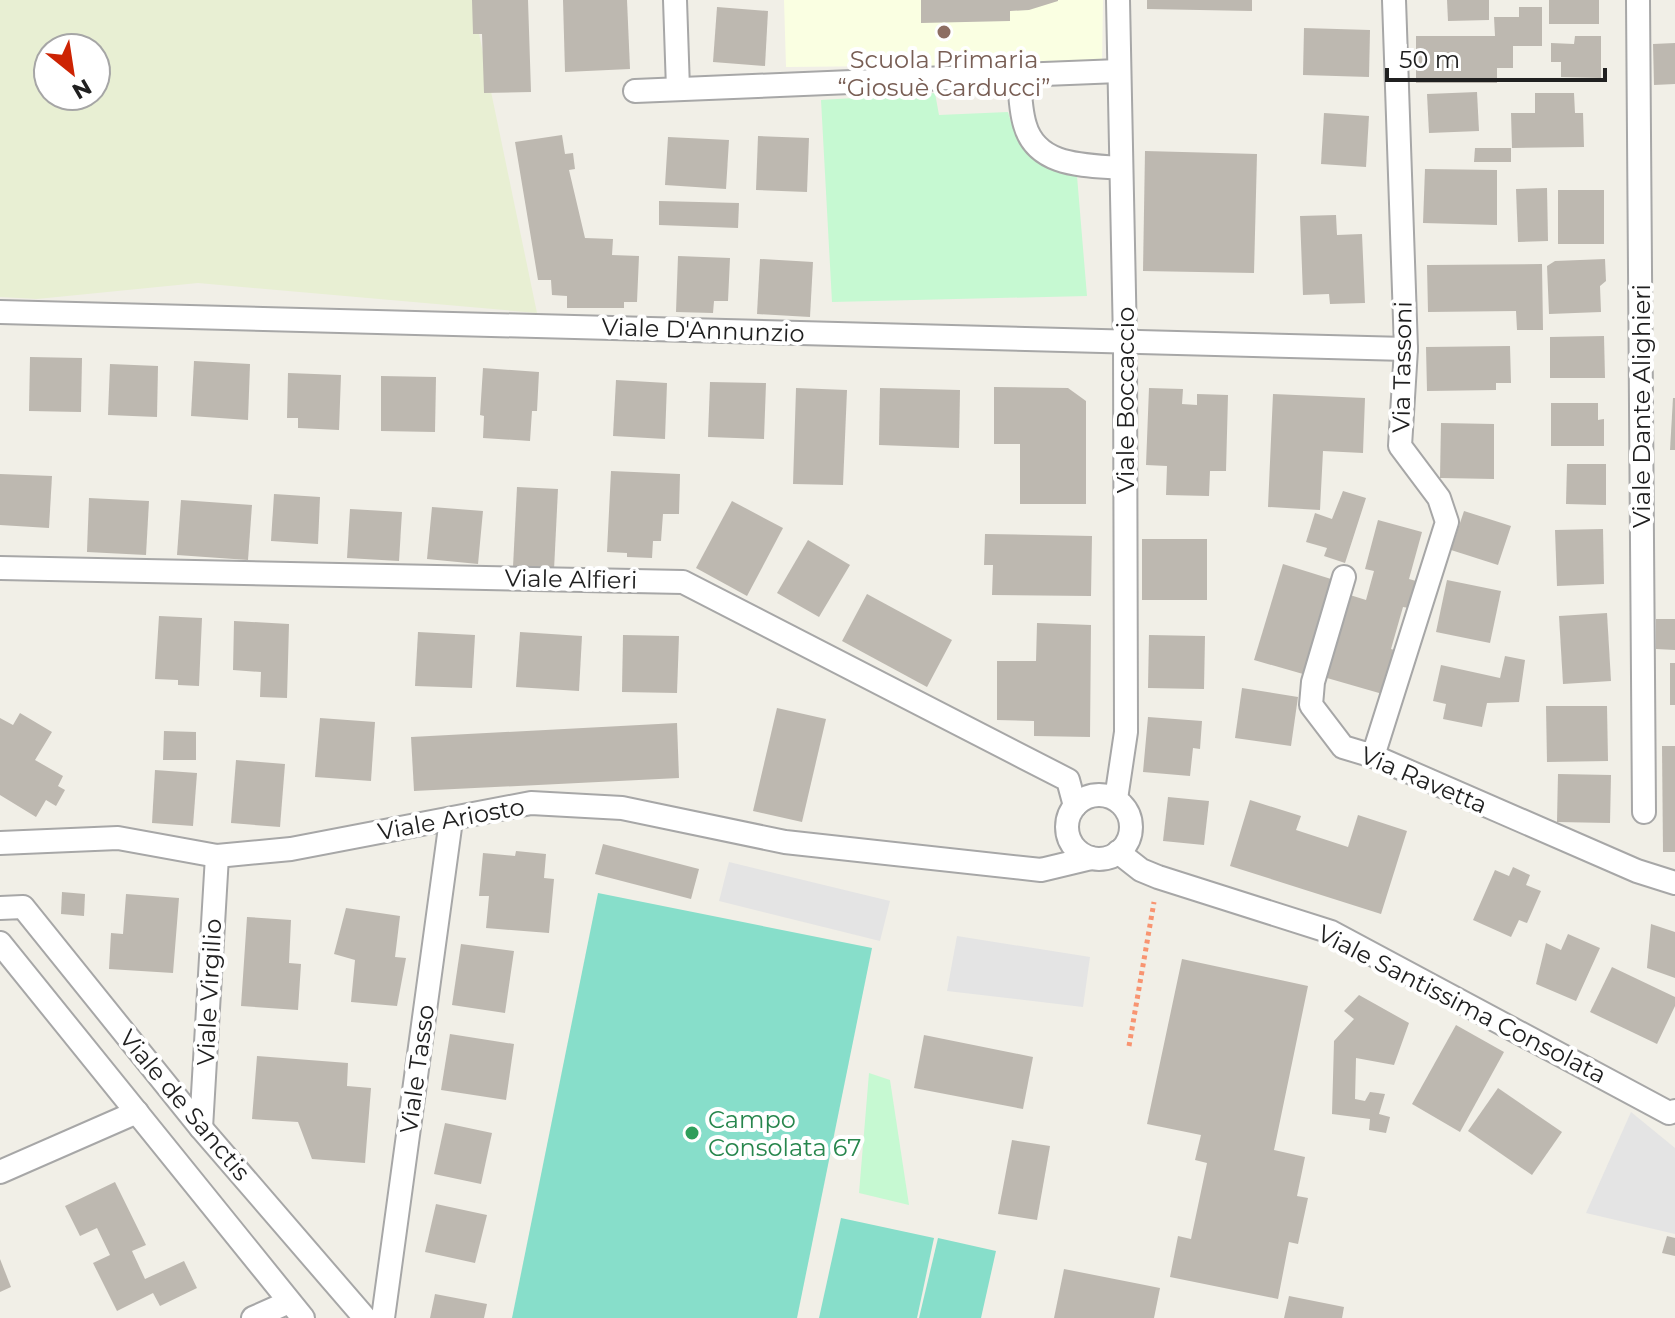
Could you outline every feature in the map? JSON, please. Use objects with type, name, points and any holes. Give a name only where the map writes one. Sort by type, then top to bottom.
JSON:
[{"type":"street","points":[[675,0],[678,89]]},
{"type":"street","name":"Viale Boccaccio","points":[[1116,799],[1126,732],[1125,342],[1118,0]]},
{"type":"street","name":"Via Tassoni","points":[[1373,756],[1447,522],[1439,498],[1400,446],[1406,349],[1394,0]]},
{"type":"street","name":"Viale Dante Alighieri","points":[[1638,0],[1644,812]]},
{"type":"street","points":[[635,91],[1119,71]]},
{"type":"street","points":[[1019,75],[1026,128],[1042,152],[1070,163],[1121,168]]},
{"type":"street","name":"Viale D'Annunzio","points":[[0,312],[1406,349]]},
{"type":"street","name":"Viale Alfieri","points":[[0,568],[683,582],[1068,780],[1075,806]]},
{"type":"street","name":"Via Ravetta","points":[[1344,577],[1313,682],[1311,705],[1343,747],[1373,756],[1637,871],[1675,883]]},
{"type":"street","points":[[1104,795],[1116,799],[1129,815],[1131,833],[1118,852],[1107,858],[1091,858],[1078,850],[1069,835],[1069,816],[1075,806],[1088,796],[1104,795]]},
{"type":"street","name":"Viale Ariosto","points":[[0,843],[118,838],[217,856],[291,849],[531,803],[622,808],[785,842],[1041,870],[1091,858]]},
{"type":"street","name":"Viale Tasso","points":[[383,1318],[451,820]]},
{"type":"street","name":"Viale Santissima Consolata","points":[[1118,852],[1141,870],[1158,877],[1331,932],[1673,1118]]},
{"type":"street","name":"Viale Virgilio","points":[[201,1128],[217,856]]},
{"type":"street","name":"Viale de Sanctis","points":[[0,908],[23,907],[201,1128],[365,1318]]},
{"type":"street","name":"Viale de Sanctis","points":[[0,943],[296,1310]]},
{"type":"street","points":[[0,1172],[137,1112]]},
{"type":"street","points":[[253,1318],[296,1310]]},
{"type":"path","points":[[1129,1046],[1158,877]]},
{"type":"shaded area","points":[[0,0],[472,0],[537,313],[198,283],[37,299],[0,297]]},
{"type":"shaded area","name":"Scuola Primaria “Giosuè Carducci”","points":[[784,0],[1103,0],[1102,64],[786,67]]},
{"type":"shaded area","points":[[729,862],[890,901],[880,941],[719,901]]},
{"type":"shaded area","points":[[957,936],[1090,957],[1083,1007],[947,991]]},
{"type":"shaded area","points":[[1631,1112],[1675,1148],[1675,1234],[1586,1213]]},
{"type":"green space","points":[[935,93],[939,115],[1008,112],[1018,139],[1030,156],[1049,167],[1077,176],[1087,296],[832,302],[821,100]]},
{"type":"green space","name":"Campo Consolata 67","points":[[598,893],[872,948],[797,1318],[512,1318]]},
{"type":"green space","points":[[869,1073],[890,1080],[909,1205],[859,1193]]},
{"type":"green space","points":[[841,1218],[934,1238],[917,1318],[819,1318]]},
{"type":"green space","points":[[938,1238],[996,1251],[981,1318],[919,1318]]},
{"type":"building","points":[[472,0],[528,0],[531,92],[484,93],[482,34],[473,34]]},
{"type":"building","points":[[563,0],[627,0],[630,69],[565,72]]},
{"type":"building","points":[[921,0],[1058,1],[1029,10],[1010,11],[1010,21],[921,23]]},
{"type":"building","points":[[1147,0],[1252,0],[1252,11],[1147,9]]},
{"type":"building","points":[[1447,0],[1489,0],[1489,20],[1448,21]]},
{"type":"building","points":[[1549,0],[1599,0],[1599,24],[1549,24]]},
{"type":"building","points":[[717,7],[768,11],[765,66],[713,62]]},
{"type":"building","points":[[1519,7],[1542,7],[1542,46],[1513,46],[1513,68],[1497,68],[1497,83],[1416,83],[1416,36],[1495,36],[1494,17],[1519,17]]},
{"type":"building","points":[[1304,28],[1370,30],[1369,77],[1303,75]]},
{"type":"building","points":[[1575,36],[1601,36],[1601,78],[1561,77],[1561,62],[1551,62],[1551,43],[1574,44]]},
{"type":"building","points":[[1675,43],[1675,84],[1654,85],[1653,44]]},
{"type":"building","points":[[1477,92],[1479,131],[1429,133],[1427,94]]},
{"type":"building","points":[[1535,93],[1574,93],[1575,113],[1583,113],[1584,147],[1512,148],[1511,113],[1535,113]]},
{"type":"building","points":[[1324,113],[1369,116],[1366,167],[1321,164]]},
{"type":"building","points":[[562,135],[565,154],[573,153],[575,169],[569,170],[585,238],[613,239],[612,255],[639,256],[637,302],[624,302],[624,308],[567,308],[567,296],[552,295],[551,280],[538,280],[515,142]]},
{"type":"building","points":[[758,136],[809,138],[807,192],[756,190]]},
{"type":"building","points":[[668,137],[729,140],[726,189],[665,185]]},
{"type":"building","points":[[1475,148],[1511,148],[1511,162],[1474,162]]},
{"type":"building","points":[[1145,151],[1257,154],[1254,273],[1143,271]]},
{"type":"building","points":[[1425,169],[1497,170],[1497,225],[1423,223]]},
{"type":"building","points":[[1547,188],[1548,241],[1518,242],[1516,189]]},
{"type":"building","points":[[1558,190],[1604,190],[1604,244],[1558,244]]},
{"type":"building","points":[[659,201],[739,203],[738,228],[659,225]]},
{"type":"building","points":[[1336,215],[1337,235],[1362,234],[1365,303],[1330,304],[1329,294],[1303,295],[1300,216]]},
{"type":"building","points":[[678,256],[730,258],[728,301],[714,301],[713,313],[676,312]]},
{"type":"building","points":[[760,259],[813,262],[810,317],[757,314]]},
{"type":"building","points":[[1605,259],[1606,281],[1600,286],[1601,312],[1549,314],[1547,266],[1555,261]]},
{"type":"building","points":[[1542,264],[1543,330],[1517,330],[1516,311],[1428,312],[1427,265]]},
{"type":"building","points":[[1604,336],[1605,378],[1550,378],[1550,337]]},
{"type":"building","points":[[1510,346],[1511,383],[1496,383],[1496,390],[1427,391],[1426,347]]},
{"type":"building","points":[[30,357],[82,358],[81,412],[29,411]]},
{"type":"building","points":[[194,361],[250,364],[248,420],[191,416]]},
{"type":"building","points":[[110,364],[158,366],[157,417],[108,415]]},
{"type":"building","points":[[483,368],[539,372],[537,411],[532,411],[530,441],[483,438],[484,416],[480,415]]},
{"type":"building","points":[[288,373],[341,375],[339,430],[298,428],[298,418],[287,418]]},
{"type":"building","points":[[381,376],[436,377],[435,432],[381,431]]},
{"type":"building","points":[[616,380],[667,383],[665,439],[613,436]]},
{"type":"building","points":[[710,382],[766,383],[764,439],[708,437]]},
{"type":"building","points":[[994,387],[1068,388],[1086,401],[1086,504],[1020,504],[1020,444],[994,444]]},
{"type":"building","points":[[796,388],[847,390],[843,485],[793,484]]},
{"type":"building","points":[[880,388],[960,390],[959,448],[879,445]]},
{"type":"building","points":[[1149,388],[1183,389],[1182,404],[1197,405],[1197,394],[1228,395],[1226,471],[1210,471],[1209,496],[1166,495],[1167,466],[1146,465]]},
{"type":"building","points":[[1273,394],[1365,398],[1363,453],[1323,451],[1320,510],[1268,507]]},
{"type":"building","points":[[1673,398],[1675,450],[1670,450]]},
{"type":"building","points":[[1551,403],[1598,403],[1598,420],[1604,419],[1604,446],[1551,446]]},
{"type":"building","points":[[1441,423],[1494,424],[1494,479],[1440,478]]},
{"type":"building","points":[[1567,464],[1606,464],[1606,505],[1566,504]]},
{"type":"building","points":[[611,471],[680,474],[679,514],[663,514],[661,541],[653,541],[652,558],[607,552]]},
{"type":"building","points":[[0,474],[52,476],[49,528],[0,525]]},
{"type":"building","points":[[517,487],[558,489],[554,570],[513,567]]},
{"type":"building","points":[[1343,491],[1366,498],[1345,563],[1324,556],[1327,548],[1306,542],[1315,513],[1332,519]]},
{"type":"building","points":[[274,494],[320,497],[318,544],[271,541]]},
{"type":"building","points":[[89,498],[149,501],[146,555],[87,552]]},
{"type":"building","points":[[181,500],[252,505],[248,560],[177,555]]},
{"type":"building","points":[[732,501],[783,528],[747,596],[696,568]]},
{"type":"building","points":[[432,507],[483,511],[478,564],[427,559]]},
{"type":"building","points":[[350,509],[402,512],[399,561],[347,558]]},
{"type":"building","points":[[1464,511],[1511,526],[1498,565],[1451,550]]},
{"type":"building","points":[[1378,520],[1422,532],[1409,579],[1416,581],[1409,608],[1403,607],[1391,649],[1398,651],[1386,695],[1327,678],[1350,595],[1366,600],[1374,571],[1365,569]]},
{"type":"building","points":[[1603,529],[1604,584],[1557,586],[1555,530]]},
{"type":"building","points":[[985,534],[1092,536],[1091,596],[992,595],[993,565],[984,565]]},
{"type":"building","points":[[1142,539],[1207,539],[1207,600],[1142,600]]},
{"type":"building","points":[[808,540],[850,565],[819,617],[777,593]]},
{"type":"building","points":[[1283,564],[1331,579],[1303,674],[1254,660]]},
{"type":"building","points":[[1447,580],[1501,591],[1490,643],[1436,632]]},
{"type":"building","points":[[867,594],[952,640],[927,687],[842,641]]},
{"type":"building","points":[[1607,613],[1611,681],[1563,684],[1559,616]]},
{"type":"building","points":[[159,616],[202,618],[199,686],[178,685],[178,680],[155,679]]},
{"type":"building","points":[[1656,619],[1675,619],[1675,650],[1656,649]]},
{"type":"building","points":[[234,621],[289,624],[287,698],[260,697],[261,672],[233,670]]},
{"type":"building","points":[[1037,623],[1091,625],[1090,737],[1034,736],[1034,721],[997,720],[997,661],[1036,661]]},
{"type":"building","points":[[418,632],[475,635],[472,688],[415,686]]},
{"type":"building","points":[[520,632],[582,636],[579,691],[516,687]]},
{"type":"building","points":[[623,635],[679,636],[677,693],[622,692]]},
{"type":"building","points":[[1149,635],[1205,636],[1204,689],[1148,688]]},
{"type":"building","points":[[1505,656],[1525,660],[1519,702],[1487,703],[1482,727],[1443,719],[1446,704],[1433,701],[1441,665],[1500,678]]},
{"type":"building","points":[[1670,663],[1675,663],[1675,705],[1670,705]]},
{"type":"building","points":[[1242,688],[1298,697],[1291,746],[1235,738]]},
{"type":"building","points":[[1546,706],[1607,706],[1608,761],[1547,762]]},
{"type":"building","points":[[777,708],[826,719],[802,822],[753,811]]},
{"type":"building","points":[[20,713],[52,732],[35,760],[63,776],[58,786],[65,790],[56,806],[46,800],[36,817],[0,795],[0,718],[13,725]]},
{"type":"building","points":[[1148,717],[1202,721],[1200,749],[1193,748],[1190,776],[1143,772]]},
{"type":"building","points":[[320,718],[375,722],[371,781],[315,777]]},
{"type":"building","points":[[677,723],[679,778],[414,791],[411,737]]},
{"type":"building","points":[[164,731],[196,732],[196,760],[163,760]]},
{"type":"building","points":[[1662,746],[1675,746],[1675,852],[1663,852]]},
{"type":"building","points":[[236,760],[285,764],[280,827],[231,823]]},
{"type":"building","points":[[155,770],[197,773],[193,826],[152,823]]},
{"type":"building","points":[[1558,774],[1611,775],[1610,823],[1557,822]]},
{"type":"building","points":[[1168,797],[1209,801],[1204,845],[1163,841]]},
{"type":"building","points":[[1250,800],[1301,816],[1296,830],[1348,847],[1358,815],[1407,831],[1381,914],[1230,866]]},
{"type":"building","points":[[603,844],[699,869],[691,899],[595,874]]},
{"type":"building","points":[[516,851],[546,854],[544,878],[554,879],[549,933],[486,928],[489,896],[479,896],[483,853],[515,856]]},
{"type":"building","points":[[1513,867],[1530,875],[1526,885],[1541,891],[1527,923],[1519,920],[1511,937],[1473,920],[1495,870],[1509,876]]},
{"type":"building","points":[[62,892],[85,894],[84,916],[61,914]]},
{"type":"building","points":[[126,894],[179,898],[173,973],[109,969],[111,933],[123,934]]},
{"type":"building","points":[[346,908],[400,916],[395,957],[406,958],[397,1006],[351,1002],[355,960],[334,954]]},
{"type":"building","points":[[247,917],[291,920],[289,963],[301,964],[298,1010],[241,1006]]},
{"type":"building","points":[[1651,924],[1675,932],[1675,978],[1647,968]]},
{"type":"building","points":[[1568,934],[1600,948],[1576,1001],[1536,984],[1546,943],[1561,950]]},
{"type":"building","points":[[461,944],[514,951],[505,1013],[452,1005]]},
{"type":"building","points":[[1182,959],[1308,986],[1274,1150],[1305,1157],[1297,1196],[1308,1198],[1298,1244],[1289,1242],[1278,1299],[1170,1277],[1178,1236],[1191,1239],[1207,1163],[1195,1160],[1201,1135],[1147,1124]]},
{"type":"building","points":[[1612,967],[1675,997],[1675,1006],[1657,1044],[1590,1012]]},
{"type":"building","points":[[1359,995],[1409,1023],[1394,1065],[1356,1058],[1355,1099],[1365,1101],[1370,1092],[1385,1094],[1379,1114],[1390,1117],[1386,1133],[1369,1130],[1370,1119],[1332,1114],[1334,1041],[1354,1019],[1344,1011]]},
{"type":"building","points":[[1456,1025],[1504,1052],[1460,1132],[1412,1104]]},
{"type":"building","points":[[450,1034],[514,1044],[506,1100],[441,1090]]},
{"type":"building","points":[[924,1035],[1033,1057],[1023,1109],[914,1088]]},
{"type":"building","points":[[257,1056],[348,1063],[347,1086],[371,1088],[365,1163],[312,1159],[298,1122],[252,1119]]},
{"type":"building","points":[[1498,1088],[1562,1132],[1532,1175],[1468,1131]]},
{"type":"building","points":[[445,1123],[492,1133],[481,1184],[434,1174]]},
{"type":"building","points":[[1012,1140],[1050,1146],[1037,1220],[998,1214]]},
{"type":"building","points":[[115,1182],[146,1245],[132,1251],[145,1279],[184,1261],[197,1288],[160,1306],[153,1293],[117,1311],[93,1263],[110,1255],[97,1228],[80,1236],[65,1206]]},
{"type":"building","points":[[436,1204],[487,1215],[475,1263],[425,1252]]},
{"type":"building","points":[[1667,1236],[1675,1238],[1675,1256],[1662,1253]]},
{"type":"building","points":[[0,1259],[11,1287],[0,1292]]},
{"type":"building","points":[[1064,1269],[1160,1288],[1154,1318],[1054,1318]]},
{"type":"building","points":[[435,1294],[487,1304],[484,1318],[430,1318]]},
{"type":"building","points":[[1289,1296],[1344,1307],[1342,1318],[1284,1318]]},
{"type":"place","name":"Scuola Primaria “Giosuè Carducci”","points":[[944,32]]},
{"type":"place","name":"Campo Consolata 67","points":[[692,1133]]}]
